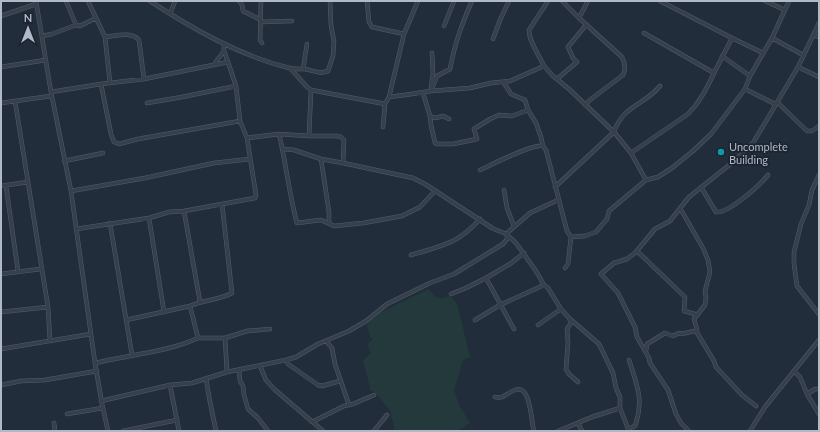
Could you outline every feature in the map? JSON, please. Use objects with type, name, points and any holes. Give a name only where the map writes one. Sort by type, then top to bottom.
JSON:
[{"type":"street","points":[[66,1],[76,25]]},
{"type":"street","points":[[88,1],[105,37],[110,83]]},
{"type":"street","points":[[150,1],[224,45],[245,54],[290,68],[323,73],[328,71],[334,49],[330,1]]},
{"type":"street","points":[[170,14],[175,1]]},
{"type":"street","points":[[239,1],[242,4],[243,11],[261,21],[292,21]]},
{"type":"street","points":[[261,1],[260,40],[262,43]]},
{"type":"street","points":[[367,1],[369,22],[372,27],[404,34]]},
{"type":"street","points":[[383,127],[385,104],[389,96],[404,34],[418,1]]},
{"type":"street","points":[[444,26],[454,1]]},
{"type":"street","points":[[431,91],[438,76],[450,69],[455,43],[472,1]]},
{"type":"street","points":[[493,39],[509,1]]},
{"type":"street","points":[[548,1],[529,30],[531,40],[544,66],[614,132],[631,153],[646,180]]},
{"type":"street","points":[[562,1],[622,57],[625,62],[623,75],[585,105]]},
{"type":"street","points":[[579,18],[588,1]]},
{"type":"street","points":[[660,1],[763,53]]},
{"type":"street","points":[[765,1],[785,10]]},
{"type":"street","points":[[571,237],[585,236],[596,232],[607,219],[609,211],[646,180],[658,177],[692,151],[711,134],[745,89],[750,76],[772,38],[789,1]]},
{"type":"street","points":[[1,16],[36,2],[51,94],[71,191],[95,363],[101,401],[108,431]]},
{"type":"street","points":[[42,36],[76,25],[80,26],[96,18]]},
{"type":"street","points":[[689,431],[681,423],[676,414],[668,390],[650,363],[646,351],[640,344],[635,327],[618,293],[600,274],[614,264],[627,259],[638,250],[655,229],[670,221],[689,197],[745,152],[753,143],[798,67],[819,23]]},
{"type":"street","points":[[557,79],[577,62],[573,58],[568,47],[586,25]]},
{"type":"street","points":[[644,33],[714,73]]},
{"type":"street","points":[[105,37],[130,34],[139,40],[144,79]]},
{"type":"street","points":[[814,35],[819,37]]},
{"type":"street","points":[[631,153],[688,114],[696,106],[732,38]]},
{"type":"street","points":[[772,38],[803,55]]},
{"type":"street","points":[[303,69],[307,44]]},
{"type":"street","points":[[76,229],[149,218],[169,212],[184,211],[255,198],[256,195],[247,138],[240,121],[236,86],[224,51],[224,45]]},
{"type":"street","points":[[215,64],[224,51]]},
{"type":"street","points":[[431,91],[433,73],[432,53]]},
{"type":"street","points":[[722,56],[750,76]]},
{"type":"street","points":[[1,67],[46,60]]},
{"type":"street","points":[[1,103],[101,84],[144,79],[228,62]]},
{"type":"street","points":[[389,96],[470,88],[491,83],[510,82],[544,66]]},
{"type":"street","points":[[798,67],[819,77]]},
{"type":"street","points":[[290,68],[311,90],[385,104]]},
{"type":"street","points":[[504,83],[511,94],[525,100],[528,110],[539,131],[543,146],[546,150],[558,200],[567,231],[571,237],[568,264],[565,268]]},
{"type":"street","points":[[101,84],[111,134],[114,142],[119,144],[138,139],[240,121]]},
{"type":"street","points":[[147,103],[236,86]]},
{"type":"street","points":[[555,187],[614,132],[617,122],[624,114],[653,94],[660,86]]},
{"type":"street","points":[[745,89],[776,103],[807,131],[810,132],[818,129]]},
{"type":"street","points":[[309,136],[311,90]]},
{"type":"street","points":[[423,93],[430,116],[431,129],[435,143],[437,144],[453,144],[477,139],[474,129],[490,119],[499,115],[512,116],[528,110]]},
{"type":"street","points":[[15,101],[48,307],[50,341]]},
{"type":"street","points":[[430,116],[435,118],[443,116],[449,119]]},
{"type":"street","points":[[247,138],[280,134],[341,137],[344,140],[343,163]]},
{"type":"street","points":[[280,134],[284,149],[293,209],[297,223],[321,220],[334,226],[363,224],[402,216],[420,207],[435,191]]},
{"type":"street","points":[[480,170],[530,148],[540,145],[543,146]]},
{"type":"street","points":[[284,149],[294,150],[321,159],[413,178],[425,184],[492,228],[506,234],[524,253],[561,309],[569,318],[599,344],[613,373],[616,388],[620,396],[620,408],[628,430],[635,426],[640,397],[629,360]]},
{"type":"street","points":[[64,161],[103,153]]},
{"type":"street","points":[[71,191],[145,178],[214,163],[250,159]]},
{"type":"street","points":[[321,159],[329,212],[329,223]]},
{"type":"street","points":[[701,187],[716,212],[719,213],[755,190],[768,175]]},
{"type":"street","points":[[819,175],[817,184],[812,190],[807,211],[800,224],[794,252],[797,286],[819,314]]},
{"type":"street","points":[[1,186],[28,182]]},
{"type":"street","points":[[6,186],[18,271]]},
{"type":"street","points":[[504,190],[507,208],[514,226]]},
{"type":"street","points":[[506,234],[530,213],[558,200]]},
{"type":"street","points":[[126,320],[190,306],[232,293],[222,204]]},
{"type":"street","points":[[680,208],[703,248],[708,260],[710,272],[705,291],[705,305],[694,319],[696,331],[716,367],[742,395],[756,406]]},
{"type":"street","points":[[184,211],[200,302]]},
{"type":"street","points":[[149,218],[164,312]]},
{"type":"street","points":[[411,256],[458,240],[469,232],[480,219]]},
{"type":"street","points":[[110,223],[132,355]]},
{"type":"street","points":[[101,401],[170,385],[192,383],[226,372],[260,366],[296,357],[301,353],[349,331],[366,321],[386,304],[430,283],[454,274],[503,244],[508,238],[506,234]]},
{"type":"street","points":[[638,250],[685,297],[684,311],[698,315]]},
{"type":"street","points":[[451,294],[486,278],[510,264],[524,253]]},
{"type":"street","points":[[1,274],[41,269]]},
{"type":"street","points":[[486,278],[514,329]]},
{"type":"street","points":[[475,320],[500,305],[544,285]]},
{"type":"street","points":[[190,306],[198,338]]},
{"type":"street","points":[[1,312],[48,307]]},
{"type":"street","points":[[538,325],[561,309]]},
{"type":"street","points":[[569,318],[570,323],[567,329],[566,369],[578,382]]},
{"type":"street","points":[[95,363],[189,343],[198,338],[225,338],[247,331],[270,329]]},
{"type":"street","points":[[646,351],[647,344],[665,333],[673,336],[679,333],[682,334],[696,331]]},
{"type":"street","points":[[1,349],[91,334]]},
{"type":"street","points":[[225,338],[226,372]]},
{"type":"street","points":[[750,431],[765,407],[819,340]]},
{"type":"street","points":[[326,341],[332,348],[335,364],[349,405]]},
{"type":"street","points":[[286,360],[288,364],[318,385],[322,386],[340,380]]},
{"type":"street","points":[[260,366],[266,380],[323,431]]},
{"type":"street","points":[[239,370],[240,381],[243,386],[248,409],[258,418],[268,431]]},
{"type":"street","points":[[1,385],[21,381],[45,380],[97,371]]},
{"type":"street","points":[[794,371],[800,377],[807,394],[819,414]]},
{"type":"street","points":[[206,378],[216,431]]},
{"type":"street","points":[[170,385],[179,431]]},
{"type":"street","points":[[494,397],[503,397],[515,389],[519,389],[523,392],[532,416],[534,431]]},
{"type":"street","points":[[807,394],[819,389]]},
{"type":"street","points":[[312,422],[344,406],[374,395]]},
{"type":"street","points":[[67,414],[103,408]]},
{"type":"street","points":[[558,431],[592,417],[620,408]]},
{"type":"street","points":[[374,431],[387,415]]},
{"type":"street","points":[[123,431],[176,420]]},
{"type":"street","points":[[54,423],[55,431]]},
{"type":"street","points":[[578,423],[582,431]]},
{"type":"green space","points":[[429,289],[435,297],[443,298],[450,296],[457,303],[470,357],[463,360],[454,390],[459,405],[470,423],[459,431],[395,431],[390,411],[375,392],[371,391],[363,361],[371,353],[367,345],[373,339],[370,337],[367,324],[379,313]]},
{"type":"place","name":"Uncomplete Building","points":[[721,152]]}]
